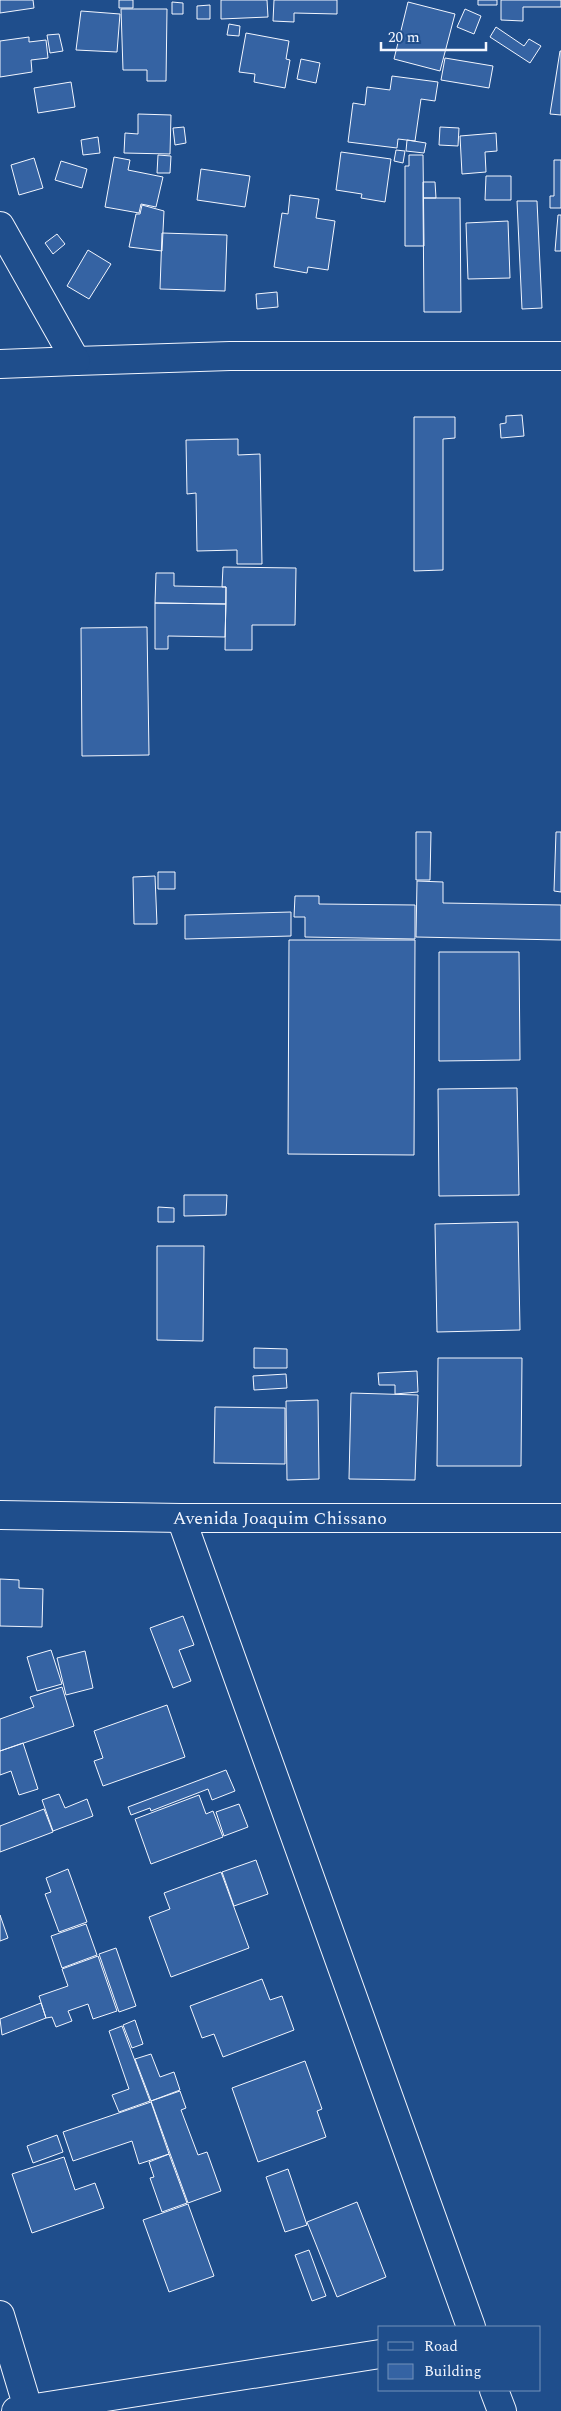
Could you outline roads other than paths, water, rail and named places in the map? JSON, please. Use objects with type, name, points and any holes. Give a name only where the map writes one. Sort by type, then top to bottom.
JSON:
[{"type":"street","points":[[0,226],[76,361]]},
{"type":"street","points":[[0,364],[230,356],[561,356]]},
{"type":"street","name":"Avenida Joaquim Chissano","points":[[0,1515],[181,1518],[561,1518]]},
{"type":"street","points":[[181,1518],[471,2326]]},
{"type":"street","points":[[0,2315],[22,2410],[378,2354]]},
{"type":"street","points":[[494,2391],[502,2411]]}]
